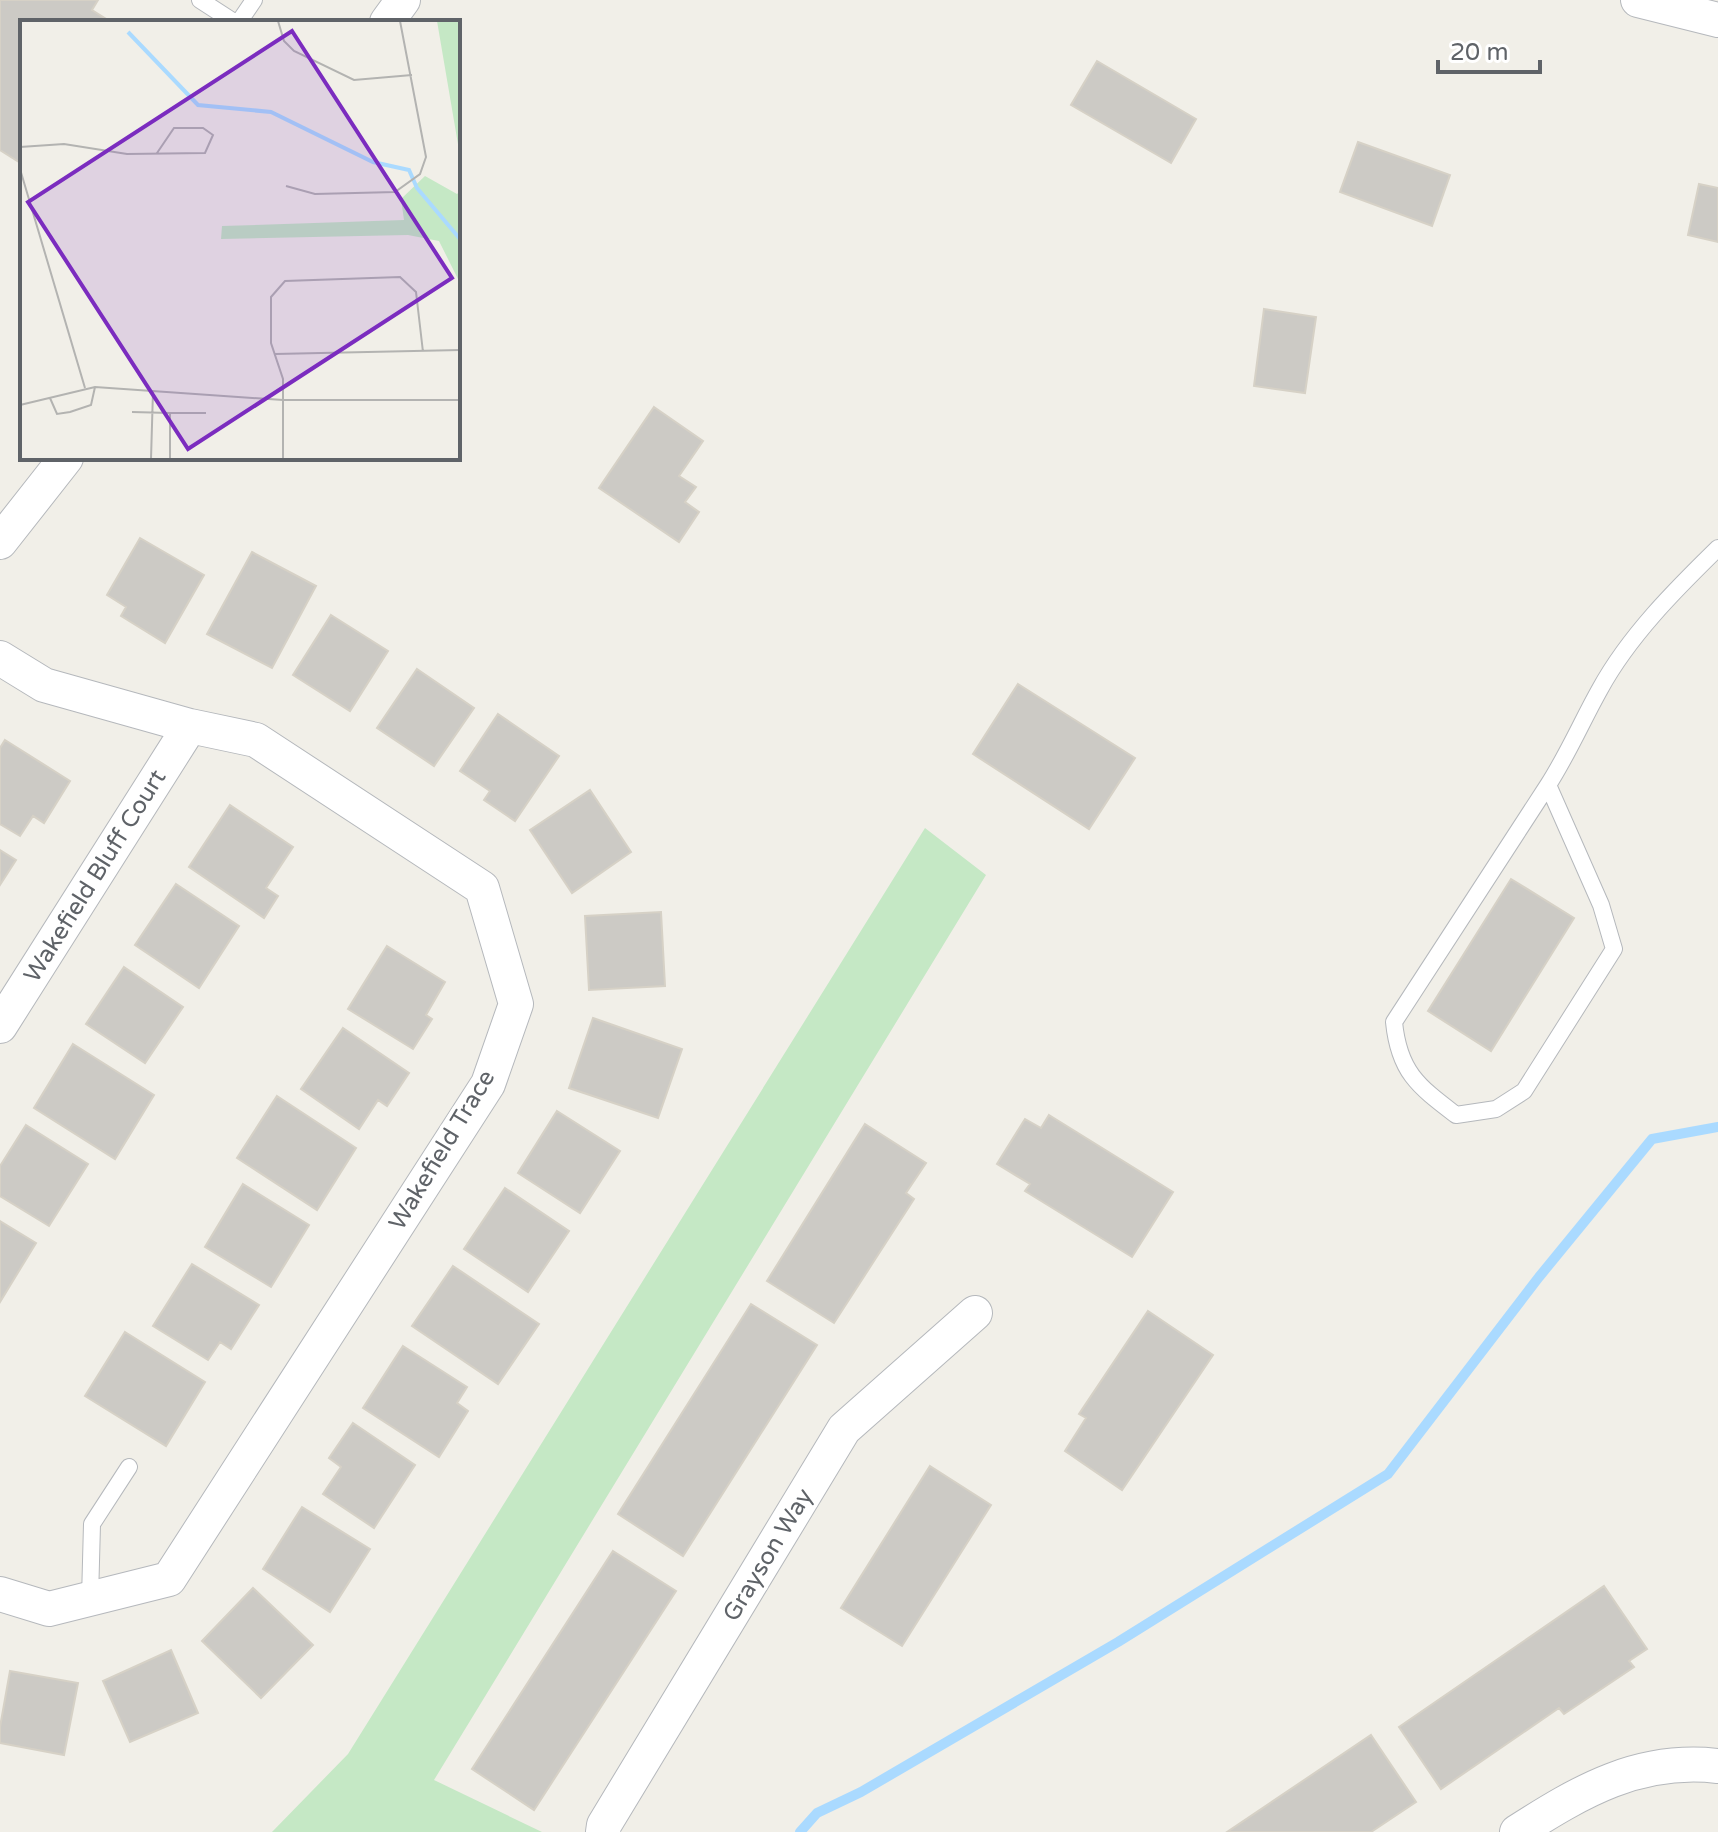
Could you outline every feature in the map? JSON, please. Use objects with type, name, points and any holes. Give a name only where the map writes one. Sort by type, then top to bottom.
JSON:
[{"type":"street","points":[[1638,0],[1718,20]]},
{"type":"street","points":[[0,542],[64,460]]},
{"type":"street","name":"Wakefield Trace","points":[[0,658],[44,685],[190,726],[256,740],[482,888],[516,1004],[488,1084],[169,1579],[49,1609],[0,1594]]},
{"type":"street","name":"Wakefield Bluff Court","points":[[0,1026],[190,726]]},
{"type":"street","name":"Grayson Way","points":[[603,1832],[604,1825],[844,1429],[975,1313]]},
{"type":"street","points":[[1517,1832],[1609,1780],[1648,1767],[1690,1763],[1718,1766]]},
{"type":"lane","points":[[200,0],[234,20]]},
{"type":"lane","points":[[239,20],[254,0]]},
{"type":"lane","points":[[1548,785],[1601,905],[1614,949],[1524,1091],[1496,1109],[1456,1115],[1421,1088],[1397,1051],[1394,1022],[1548,785],[1567,756],[1601,687],[1631,645],[1718,548]]},
{"type":"lane","points":[[90,1599],[92,1524],[129,1467]]},
{"type":"green space","points":[[925,828],[986,875],[434,1780],[542,1832],[272,1832],[348,1754]]},
{"type":"building","points":[[0,0],[98,0],[92,10],[108,20],[20,20],[20,163],[0,150]]},
{"type":"building","points":[[1097,61],[1196,119],[1171,163],[1071,105]]},
{"type":"building","points":[[1358,142],[1450,175],[1432,226],[1340,192]]},
{"type":"building","points":[[1699,184],[1718,188],[1718,242],[1688,235]]},
{"type":"building","points":[[1264,309],[1316,317],[1305,393],[1254,386]]},
{"type":"building","points":[[654,407],[703,441],[679,476],[696,487],[685,502],[699,512],[679,542],[599,488]]},
{"type":"building","points":[[140,538],[204,575],[165,643],[121,616],[126,607],[107,595]]},
{"type":"building","points":[[252,552],[316,586],[272,668],[207,634]]},
{"type":"building","points":[[331,615],[388,651],[350,711],[293,675]]},
{"type":"building","points":[[417,669],[474,708],[434,766],[377,728]]},
{"type":"building","points":[[1018,684],[1135,758],[1089,829],[973,754]]},
{"type":"building","points":[[498,714],[559,756],[515,821],[484,800],[490,791],[460,771]]},
{"type":"building","points":[[5,740],[70,781],[44,823],[33,816],[20,836],[0,824],[0,748]]},
{"type":"building","points":[[590,790],[631,852],[572,893],[530,830]]},
{"type":"building","points":[[230,805],[293,847],[266,888],[278,896],[264,918],[189,867]]},
{"type":"building","points":[[0,850],[16,860],[0,885]]},
{"type":"building","points":[[1511,879],[1574,918],[1491,1051],[1428,1011]]},
{"type":"building","points":[[176,884],[239,926],[199,988],[135,945]]},
{"type":"building","points":[[661,912],[665,986],[589,990],[585,916]]},
{"type":"building","points":[[387,946],[445,982],[426,1015],[432,1019],[413,1049],[348,1009]]},
{"type":"building","points":[[124,967],[183,1007],[145,1063],[86,1024]]},
{"type":"building","points":[[593,1018],[682,1049],[658,1118],[569,1088]]},
{"type":"building","points":[[343,1028],[409,1073],[387,1106],[378,1100],[359,1129],[301,1089]]},
{"type":"building","points":[[73,1044],[154,1095],[115,1159],[34,1108]]},
{"type":"building","points":[[277,1096],[356,1148],[317,1210],[237,1158]]},
{"type":"building","points":[[557,1111],[620,1151],[580,1213],[518,1173]]},
{"type":"building","points":[[1049,1115],[1173,1192],[1132,1257],[1025,1191],[1030,1184],[997,1164],[1025,1119],[1041,1128]]},
{"type":"building","points":[[865,1124],[926,1163],[906,1193],[914,1199],[834,1323],[767,1281]]},
{"type":"building","points":[[26,1125],[88,1164],[49,1226],[0,1196],[0,1166]]},
{"type":"building","points":[[243,1184],[309,1225],[271,1287],[205,1247]]},
{"type":"building","points":[[505,1188],[569,1231],[528,1292],[464,1249]]},
{"type":"building","points":[[0,1221],[36,1243],[0,1302]]},
{"type":"building","points":[[192,1264],[259,1305],[231,1349],[220,1342],[208,1360],[153,1326]]},
{"type":"building","points":[[453,1266],[539,1324],[498,1384],[412,1326]]},
{"type":"building","points":[[751,1304],[817,1345],[683,1556],[618,1514]]},
{"type":"building","points":[[1148,1311],[1213,1355],[1122,1490],[1065,1451],[1086,1418],[1079,1414]]},
{"type":"building","points":[[125,1332],[205,1382],[166,1446],[85,1396]]},
{"type":"building","points":[[403,1346],[467,1387],[457,1403],[468,1411],[439,1457],[363,1408]]},
{"type":"building","points":[[353,1423],[415,1465],[374,1528],[323,1494],[341,1467],[329,1458]]},
{"type":"building","points":[[930,1466],[991,1505],[902,1646],[841,1608]]},
{"type":"building","points":[[302,1507],[370,1549],[330,1612],[263,1569]]},
{"type":"building","points":[[613,1551],[676,1591],[534,1810],[472,1769]]},
{"type":"building","points":[[1604,1586],[1647,1649],[1629,1661],[1634,1667],[1564,1714],[1559,1708],[1441,1789],[1399,1727]]},
{"type":"building","points":[[253,1588],[313,1645],[261,1698],[202,1641]]},
{"type":"building","points":[[171,1650],[198,1713],[130,1742],[103,1681]]},
{"type":"building","points":[[10,1671],[78,1683],[64,1755],[0,1743]]},
{"type":"building","points":[[1371,1735],[1416,1802],[1371,1832],[1227,1832]]},
{"type":"waterway","points":[[800,1832],[817,1813],[861,1792],[1118,1642],[1388,1474],[1539,1277],[1652,1139],[1718,1127]]}]
